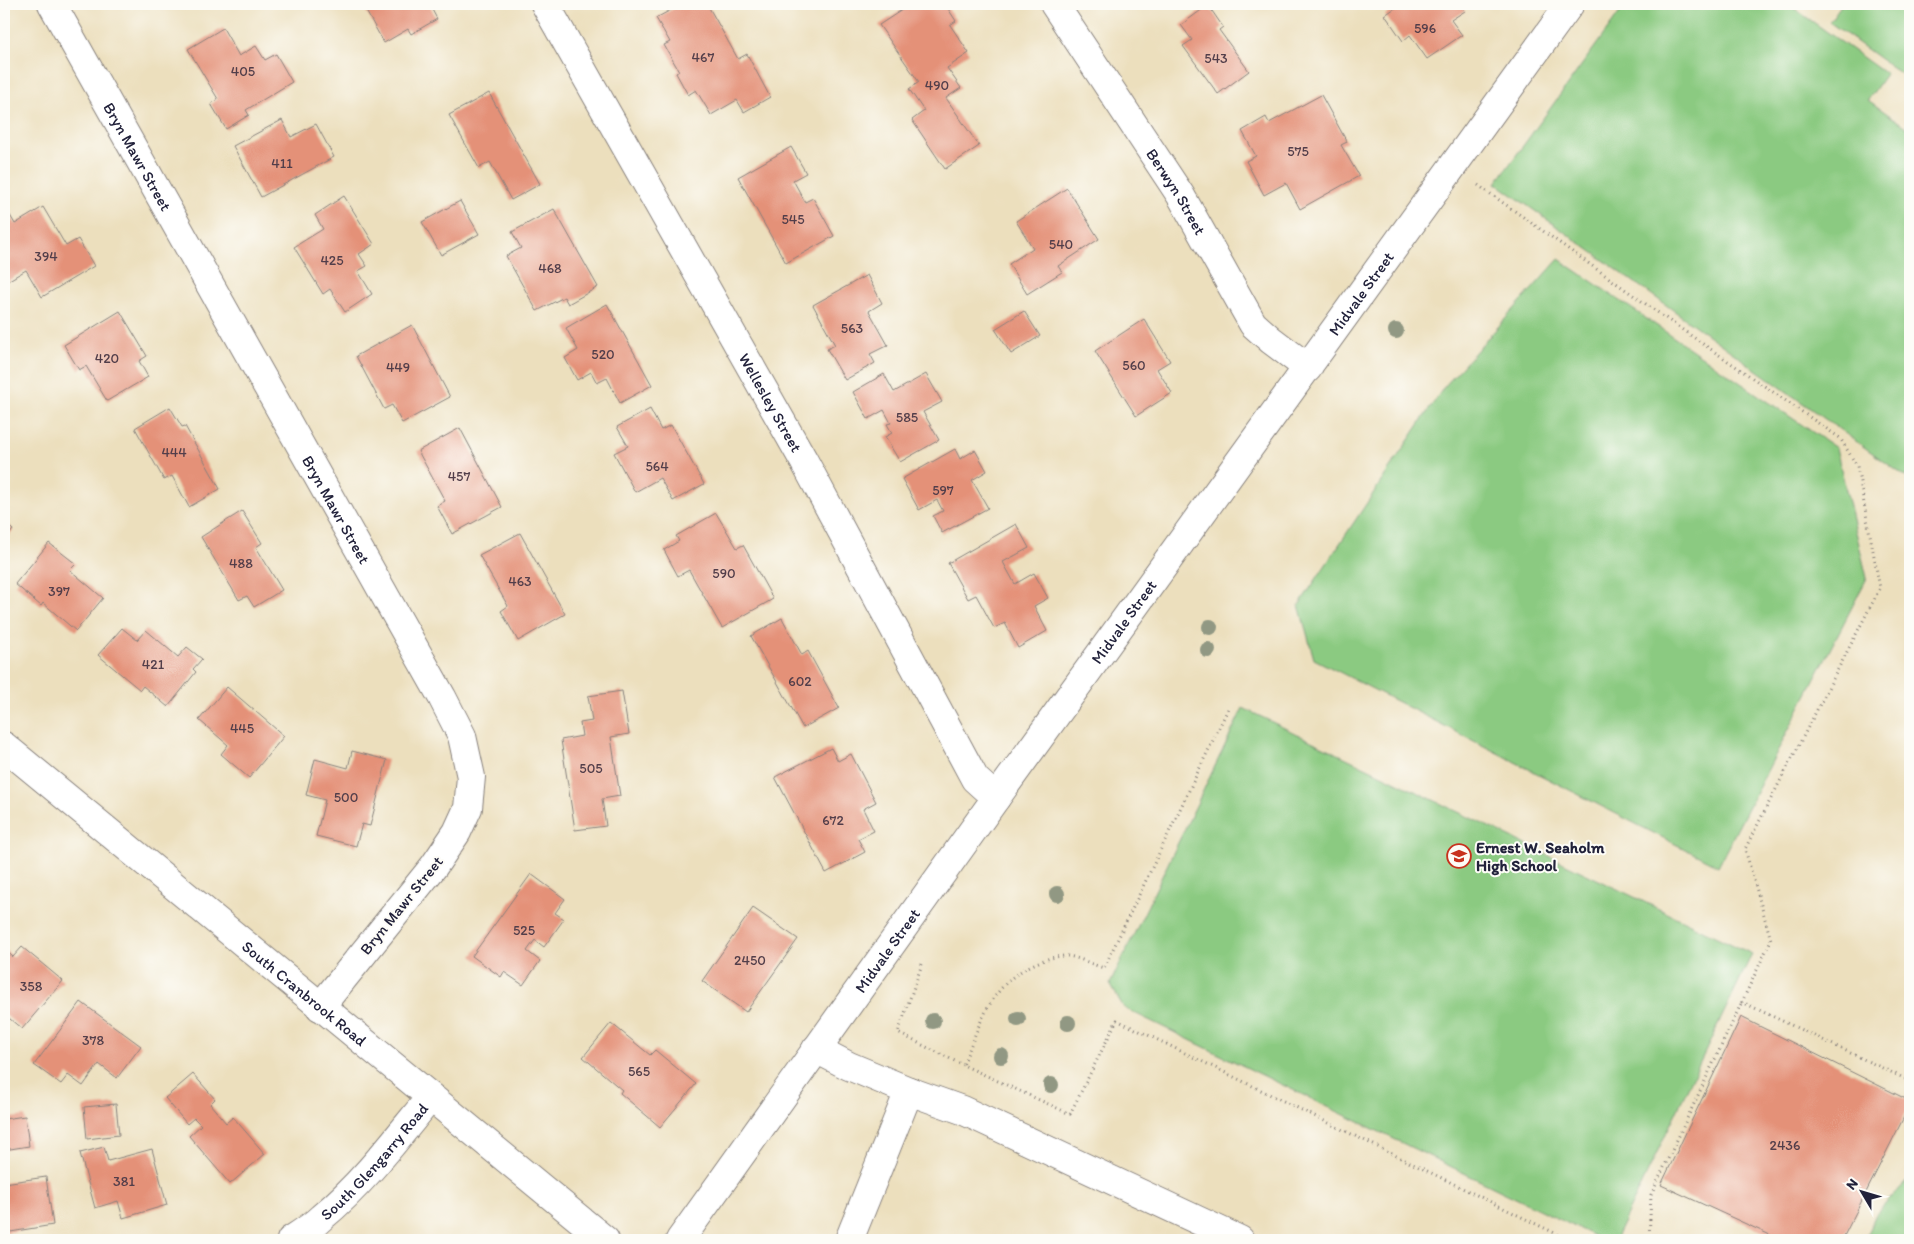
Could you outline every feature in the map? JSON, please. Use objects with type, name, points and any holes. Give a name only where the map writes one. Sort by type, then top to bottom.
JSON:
[{"type":"street","name":"Bryn Mawr Street","points":[[52,4],[442,697],[462,736],[471,778],[468,808],[457,832],[434,866],[320,1007]]},
{"type":"street","name":"Wellesley Street","points":[[545,4],[804,461],[975,779],[996,798]]},
{"type":"street","name":"Berwyn Street","points":[[1054,4],[1182,196],[1254,324],[1308,368]]},
{"type":"street","name":"Midvale Street","points":[[680,1240],[996,798],[1570,4]]},
{"type":"street","name":"South Cranbrook Road","points":[[4,746],[605,1240]]},
{"type":"street","points":[[816,1049],[849,1066],[909,1091],[962,1110],[1240,1240]]},
{"type":"street","points":[[849,1240],[909,1091]]},
{"type":"street","name":"South Glengarry Road","points":[[291,1240],[322,1218],[352,1190],[430,1098]]},
{"type":"path","points":[[1478,185],[1674,324],[1840,438],[1857,466],[1880,588],[1745,849],[1771,940],[1651,1195],[1649,1240]]},
{"type":"path","points":[[963,1065],[984,1013],[997,991],[1016,973],[1044,959],[1069,956],[1104,968],[1228,709]]},
{"type":"path","points":[[922,964],[898,1033],[1070,1114],[1117,1020],[1569,1240]]},
{"type":"path","points":[[1742,1002],[1910,1081]]},
{"type":"green space","points":[[1626,4],[1788,4],[1886,74],[1868,100],[1910,130],[1910,480],[1496,183]]},
{"type":"green space","points":[[1842,4],[1903,4],[1910,9],[1910,80],[1829,22]]},
{"type":"green space","points":[[1559,259],[1836,448],[1867,578],[1718,866],[1314,659],[1299,605],[1444,387]]},
{"type":"green space","points":[[1243,708],[1752,954],[1615,1240],[1602,1240],[1124,1008],[1110,984]]},
{"type":"green space","points":[[1910,1178],[1910,1240],[1864,1240],[1876,1214]]},
{"type":"building","points":[[362,4],[429,4],[437,19],[411,34],[408,29],[384,43]]},
{"type":"building","points":[[682,4],[707,4],[738,59],[747,54],[770,97],[744,112],[737,100],[711,115],[696,90],[688,95],[676,73],[679,71],[664,45],[670,42],[656,18]]},
{"type":"building","points":[[911,4],[945,4],[956,21],[950,25],[969,53],[947,68],[961,88],[946,98],[979,146],[945,169],[912,120],[924,111],[909,89],[919,82],[879,25]]},
{"type":"building","points":[[1401,4],[1460,4],[1465,11],[1451,20],[1462,35],[1427,59],[1410,35],[1403,41],[1385,15]]},
{"type":"building","points":[[1208,5],[1223,27],[1219,30],[1249,71],[1218,94],[1183,46],[1192,40],[1181,25]]},
{"type":"building","points":[[223,28],[239,56],[256,46],[265,60],[276,54],[292,82],[246,110],[249,115],[226,129],[211,104],[218,99],[188,49]]},
{"type":"building","points":[[489,93],[540,184],[511,200],[490,162],[479,168],[449,115]]},
{"type":"building","points":[[1321,95],[1347,142],[1341,145],[1359,176],[1300,209],[1286,183],[1264,195],[1246,161],[1256,156],[1242,131],[1266,117],[1269,123]]},
{"type":"building","points":[[282,120],[291,137],[316,124],[334,157],[261,197],[233,146]]},
{"type":"building","points":[[791,147],[806,173],[793,180],[805,202],[813,198],[834,236],[786,263],[738,177]]},
{"type":"building","points":[[1067,188],[1099,239],[1058,266],[1062,272],[1027,294],[1009,264],[1033,248],[1016,221]]},
{"type":"building","points":[[344,196],[374,244],[359,254],[367,266],[358,271],[372,294],[345,312],[330,289],[323,294],[294,247],[323,229],[315,215]]},
{"type":"building","points":[[460,201],[479,234],[441,255],[422,222]]},
{"type":"building","points":[[4,205],[15,224],[43,207],[66,246],[78,239],[94,266],[42,297],[26,270],[4,283]]},
{"type":"building","points":[[554,209],[598,287],[568,304],[564,297],[537,311],[506,256],[521,248],[512,232]]},
{"type":"building","points":[[867,275],[882,303],[869,311],[888,345],[870,354],[875,363],[845,380],[827,349],[835,345],[813,305]]},
{"type":"building","points":[[607,304],[652,385],[620,403],[607,378],[597,383],[591,372],[577,380],[565,358],[578,350],[566,328]]},
{"type":"building","points":[[120,311],[147,356],[139,361],[148,377],[107,401],[86,366],[79,370],[64,345]]},
{"type":"building","points":[[1024,311],[1040,336],[1011,354],[995,329]]},
{"type":"building","points":[[1144,319],[1170,361],[1157,369],[1172,393],[1136,416],[1095,351]]},
{"type":"building","points":[[412,325],[450,397],[402,423],[392,405],[384,409],[356,356]]},
{"type":"building","points":[[884,374],[894,392],[926,374],[942,402],[923,412],[939,440],[900,462],[885,437],[892,433],[887,424],[891,423],[884,410],[868,419],[853,392]]},
{"type":"building","points":[[170,407],[182,427],[185,426],[220,489],[189,507],[172,476],[164,480],[135,428]]},
{"type":"building","points":[[650,409],[661,430],[671,425],[704,484],[673,501],[660,478],[635,492],[614,453],[628,446],[617,427]]},
{"type":"building","points":[[460,428],[502,507],[452,534],[437,506],[445,501],[418,451]]},
{"type":"building","points":[[955,449],[960,459],[975,450],[987,471],[972,480],[988,508],[942,533],[933,516],[943,511],[937,500],[919,510],[902,479]]},
{"type":"building","points":[[242,511],[262,543],[256,547],[282,590],[254,607],[247,596],[239,600],[201,537]]},
{"type":"building","points":[[716,513],[737,548],[743,545],[773,599],[722,628],[689,570],[678,576],[664,550],[679,541],[676,536]]},
{"type":"building","points":[[4,522],[13,530],[4,541]]},
{"type":"building","points":[[1016,524],[1029,548],[1003,562],[1015,584],[1034,573],[1048,598],[1034,606],[1047,631],[1018,648],[1005,623],[994,628],[976,595],[968,599],[948,563]]},
{"type":"building","points":[[520,533],[565,614],[518,641],[501,611],[508,606],[479,555]]},
{"type":"building","points":[[49,543],[76,564],[70,570],[103,598],[76,631],[43,603],[41,606],[15,584]]},
{"type":"building","points":[[782,618],[802,655],[808,651],[839,708],[803,728],[751,636]]},
{"type":"building","points":[[122,628],[137,640],[146,630],[178,657],[187,647],[202,659],[193,669],[196,672],[168,707],[143,686],[140,690],[98,655]]},
{"type":"building","points":[[227,687],[284,736],[249,778],[221,754],[228,745],[199,720]]},
{"type":"building","points":[[622,691],[629,734],[611,737],[620,796],[602,799],[606,826],[575,830],[561,740],[582,736],[580,723],[592,721],[588,696]]},
{"type":"building","points":[[831,748],[838,761],[851,754],[876,802],[863,809],[874,831],[858,839],[865,852],[826,873],[775,777]]},
{"type":"building","points":[[352,751],[387,760],[370,826],[362,824],[356,846],[316,836],[325,800],[306,795],[315,759],[348,768]]},
{"type":"building","points":[[531,874],[565,899],[555,913],[564,919],[544,947],[535,940],[527,951],[540,961],[523,985],[504,972],[501,977],[472,956]]},
{"type":"building","points":[[753,908],[798,939],[746,1012],[702,981]]},
{"type":"building","points":[[22,947],[63,981],[22,1029],[4,1014],[4,949],[13,957]]},
{"type":"building","points":[[81,1002],[141,1046],[117,1078],[99,1064],[83,1086],[68,1075],[61,1084],[34,1065]]},
{"type":"building","points":[[1741,1017],[1910,1101],[1910,1105],[1842,1240],[1781,1240],[1661,1185]]},
{"type":"building","points":[[611,1023],[650,1055],[655,1050],[696,1084],[660,1127],[620,1093],[622,1090],[583,1057]]},
{"type":"building","points":[[193,1074],[215,1099],[210,1104],[226,1123],[233,1117],[265,1154],[230,1184],[189,1136],[201,1125],[194,1118],[187,1124],[165,1098]]},
{"type":"building","points":[[116,1104],[119,1135],[87,1139],[84,1107]]},
{"type":"building","points":[[25,1116],[29,1146],[4,1150],[4,1119]]},
{"type":"building","points":[[104,1147],[108,1161],[152,1149],[167,1205],[123,1218],[118,1201],[95,1208],[80,1153]]},
{"type":"building","points":[[46,1177],[53,1225],[4,1233],[4,1183]]},
{"type":"place","name":"Ernest W. Seaholm High School","points":[[1459,856]]}]
